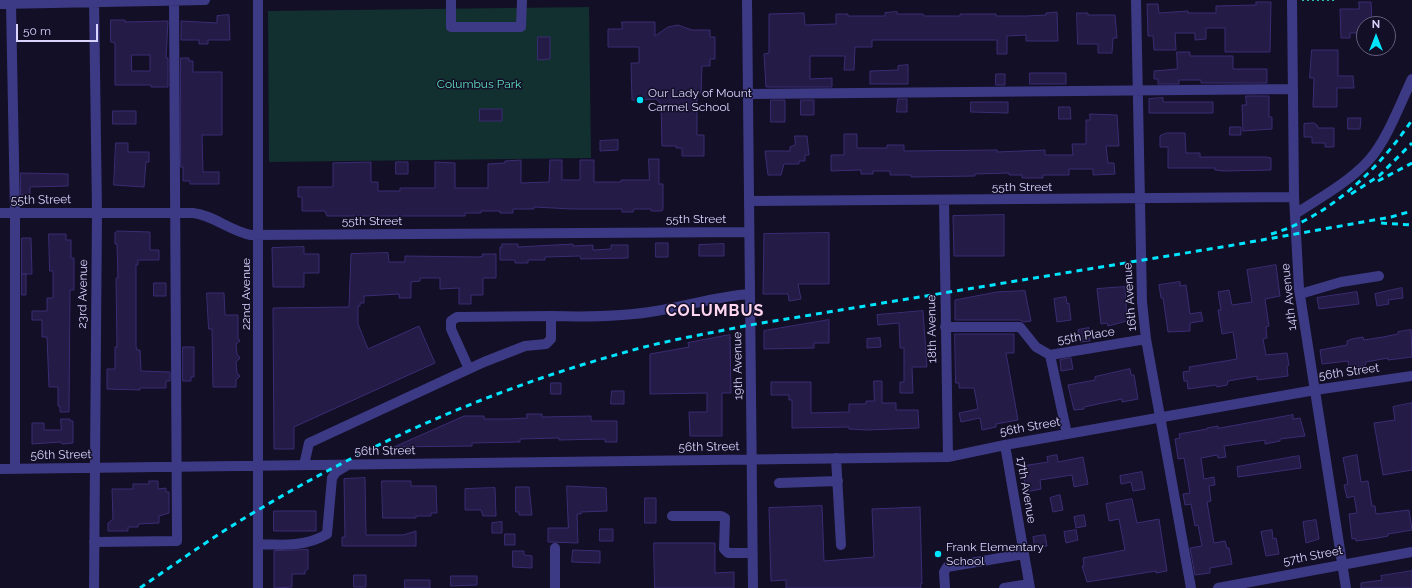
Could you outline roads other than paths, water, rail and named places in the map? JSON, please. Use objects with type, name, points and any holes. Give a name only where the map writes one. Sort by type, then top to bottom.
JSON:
[{"type":"street","points":[[0,4],[205,0]]},
{"type":"street","name":"22nd Avenue","points":[[258,0],[258,588]]},
{"type":"street","points":[[451,0],[451,27],[521,27],[522,0]]},
{"type":"street","name":"19th Avenue","points":[[747,0],[753,588]]},
{"type":"street","name":"16th Avenue","points":[[1136,0],[1142,302],[1146,339],[1191,588]]},
{"type":"street","name":"14th Avenue","points":[[1292,0],[1294,197],[1300,294],[1341,564],[1346,588]]},
{"type":"street","name":"23rd Avenue","points":[[94,1],[97,212],[94,588]]},
{"type":"street","points":[[94,542],[178,541],[176,466],[174,1]]},
{"type":"street","points":[[11,4],[15,213],[15,469]]},
{"type":"street","points":[[1295,214],[1327,194],[1369,160],[1382,141],[1412,79]]},
{"type":"street","points":[[749,94],[1293,89]]},
{"type":"street","name":"55th Street","points":[[750,201],[1294,197]]},
{"type":"street","name":"18th Avenue","points":[[944,200],[948,457]]},
{"type":"street","name":"55th Street","points":[[0,214],[97,212],[199,213],[236,231],[259,235],[749,232]]},
{"type":"street","points":[[1300,294],[1341,282],[1379,276]]},
{"type":"street","points":[[469,369],[451,329],[451,321],[457,317],[633,314],[656,311],[727,296],[750,294]]},
{"type":"street","points":[[304,465],[309,443],[469,369],[525,346],[546,344],[551,339],[551,316]]},
{"type":"street","name":"55th Place","points":[[945,327],[1020,327],[1036,347],[1050,355],[1146,339]]},
{"type":"street","points":[[1050,355],[1067,434]]},
{"type":"street","name":"56th Street","points":[[0,469],[948,457],[1005,445],[1315,390],[1412,376]]},
{"type":"street","name":"17th Avenue","points":[[1005,445],[1029,586]]},
{"type":"street","points":[[836,458],[841,545]]},
{"type":"street","points":[[258,544],[286,545],[316,541],[327,534],[332,478],[336,472],[348,466],[348,464]]},
{"type":"street","points":[[779,483],[838,480]]},
{"type":"street","points":[[672,516],[721,516],[725,518],[724,549],[728,553],[752,553]]},
{"type":"street","points":[[554,548],[555,588]]},
{"type":"street","name":"57th Street","points":[[1218,588],[1412,552]]},
{"type":"street","points":[[945,588],[944,572],[947,567],[1024,554]]},
{"type":"street","points":[[1004,588],[1029,586]]},
{"type":"railway","points":[[1271,234],[1313,216],[1332,204],[1351,189],[1384,156],[1412,120]]},
{"type":"railway","points":[[1351,194],[1379,176],[1412,143]]},
{"type":"railway","points":[[1378,181],[1412,163]]},
{"type":"railway","points":[[140,588],[213,538],[258,510],[300,485],[388,440],[479,401],[525,384],[635,349],[750,325],[1228,246],[1391,217],[1412,211]]},
{"type":"railway","points":[[1381,223],[1412,225]]},
{"type":"place","name":"Our Lady of Mount Carmel School","points":[[640,100]]},
{"type":"place","name":"Frank Elementary School","points":[[938,554]]},
{"type":"district","name":"COLUMBUS","points":[[715,311]]},
{"type":"park label","name":"Columbus Park","points":[[479,84]]}]
